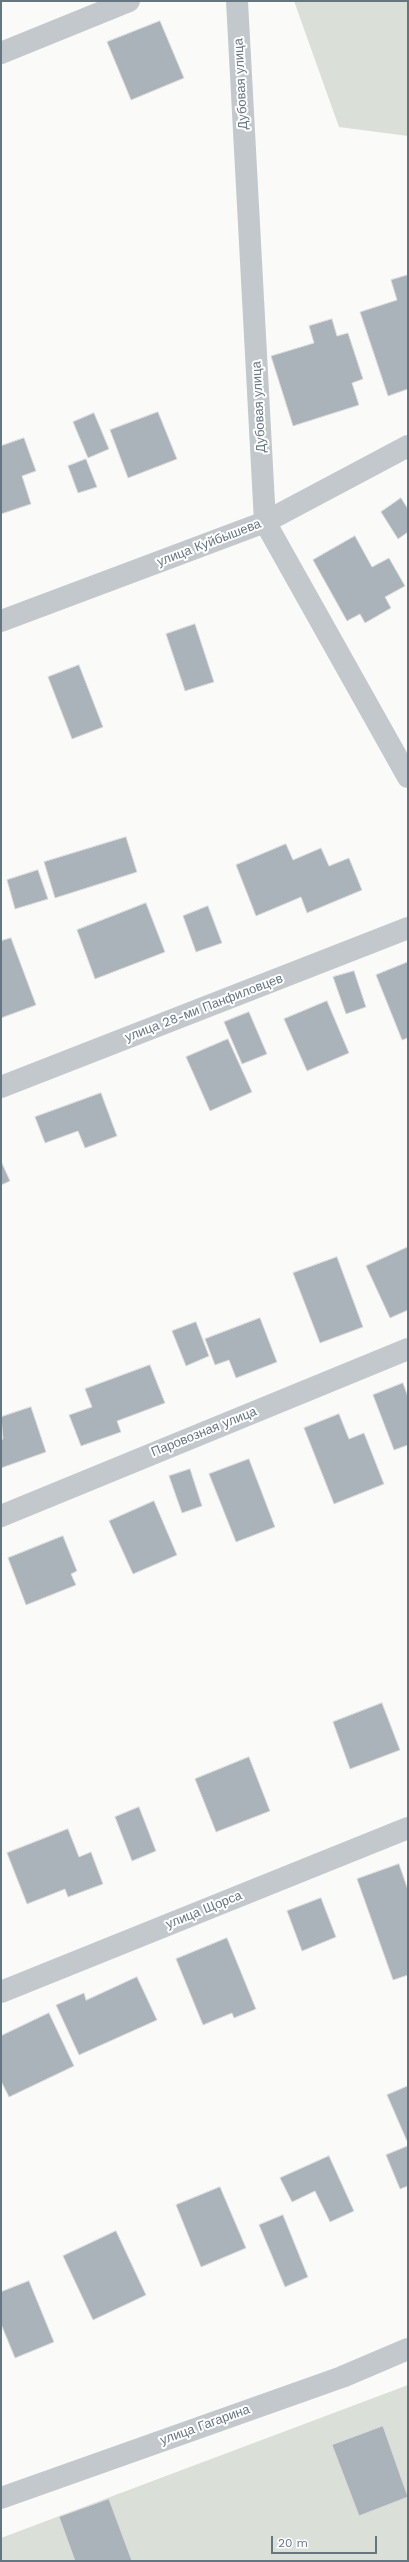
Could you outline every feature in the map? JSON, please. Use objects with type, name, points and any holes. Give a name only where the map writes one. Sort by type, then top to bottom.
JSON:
[{"type":"street","points":[[1,53],[129,1]]},
{"type":"street","name":"Дубовая улица","points":[[237,1],[266,522],[408,777]]},
{"type":"street","name":"улица Куйбышева","points":[[1,621],[266,522],[408,446]]},
{"type":"street","name":"улица 28-ми Панфиловцев","points":[[1,1087],[408,928]]},
{"type":"street","name":"Паровозная улица","points":[[1,1516],[408,1349]]},
{"type":"street","name":"улица Щорса","points":[[1,1992],[408,1828]]},
{"type":"street","name":"улица Гагарина","points":[[1,2498],[342,2377],[408,2349]]},
{"type":"shaded area","points":[[294,1],[408,1],[408,136],[339,127]]},
{"type":"shaded area","points":[[408,2385],[408,2561],[1,2561],[1,2538]]},
{"type":"building","points":[[160,21],[184,78],[131,100],[107,42]]},
{"type":"building","points":[[408,275],[408,389],[388,396],[360,312],[397,300],[391,280]]},
{"type":"building","points":[[332,319],[337,336],[348,333],[363,379],[352,383],[359,405],[293,426],[271,356],[314,343],[309,326]]},
{"type":"building","points":[[158,412],[177,459],[128,478],[110,430]]},
{"type":"building","points":[[94,413],[109,449],[88,458],[73,422]]},
{"type":"building","points":[[24,438],[36,471],[22,476],[31,504],[1,514],[1,446]]},
{"type":"building","points":[[86,459],[97,487],[78,493],[68,466]]},
{"type":"building","points":[[401,498],[408,509],[408,532],[398,539],[381,512]]},
{"type":"building","points":[[355,536],[372,567],[389,558],[405,586],[385,597],[391,608],[365,623],[360,614],[347,621],[313,560]]},
{"type":"building","points":[[195,624],[214,682],[185,691],[166,634]]},
{"type":"building","points":[[79,665],[103,727],[72,739],[48,677]]},
{"type":"building","points":[[126,837],[137,872],[55,898],[44,862]]},
{"type":"building","points":[[286,844],[293,860],[321,848],[329,866],[349,858],[362,890],[307,913],[301,897],[256,916],[236,865]]},
{"type":"building","points":[[38,870],[48,899],[15,909],[7,880]]},
{"type":"building","points":[[146,903],[165,952],[95,979],[77,930]]},
{"type":"building","points":[[208,906],[222,943],[196,952],[183,916]]},
{"type":"building","points":[[11,938],[36,1005],[1,1018],[1,941]]},
{"type":"building","points":[[408,962],[408,1038],[402,1040],[376,975]]},
{"type":"building","points":[[354,971],[366,1007],[346,1014],[333,977]]},
{"type":"building","points":[[327,1001],[349,1053],[307,1071],[284,1019]]},
{"type":"building","points":[[249,1012],[267,1054],[242,1064],[224,1022]]},
{"type":"building","points":[[228,1039],[252,1092],[210,1111],[186,1057]]},
{"type":"building","points":[[101,1093],[117,1136],[85,1148],[78,1131],[45,1143],[35,1117]]},
{"type":"building","points":[[1,1161],[10,1181],[1,1185]]},
{"type":"building","points":[[408,1247],[408,1310],[390,1318],[366,1266]]},
{"type":"building","points":[[337,1257],[363,1327],[320,1343],[293,1273]]},
{"type":"building","points":[[260,1318],[277,1362],[236,1378],[229,1360],[215,1365],[205,1339]]},
{"type":"building","points":[[196,1322],[209,1356],[186,1366],[172,1331]]},
{"type":"building","points":[[150,1365],[165,1403],[117,1421],[121,1432],[81,1446],[69,1415],[92,1407],[85,1389]]},
{"type":"building","points":[[403,1383],[408,1397],[408,1445],[394,1450],[373,1395]]},
{"type":"building","points":[[31,1407],[46,1452],[1,1468],[1,1440],[3,1439],[1,1417]]},
{"type":"building","points":[[339,1414],[349,1439],[364,1433],[384,1484],[334,1504],[304,1428]]},
{"type":"building","points":[[249,1459],[275,1527],[236,1542],[209,1474]]},
{"type":"building","points":[[190,1469],[202,1506],[182,1513],[169,1476]]},
{"type":"building","points":[[154,1501],[177,1555],[133,1574],[109,1521]]},
{"type":"building","points":[[63,1536],[77,1571],[71,1574],[76,1585],[26,1605],[8,1558]]},
{"type":"building","points":[[382,1703],[400,1750],[350,1769],[333,1722]]},
{"type":"building","points":[[249,1757],[270,1811],[216,1832],[195,1779]]},
{"type":"building","points":[[139,1807],[156,1851],[132,1861],[115,1817]]},
{"type":"building","points":[[68,1829],[79,1857],[91,1852],[103,1884],[68,1897],[65,1889],[27,1904],[7,1853]]},
{"type":"building","points":[[399,1864],[408,1890],[408,1975],[393,1980],[357,1879]]},
{"type":"building","points":[[321,1898],[336,1937],[302,1951],[287,1911]]},
{"type":"building","points":[[227,1938],[256,2009],[234,2018],[232,2013],[203,2025],[176,1959]]},
{"type":"building","points":[[137,1977],[157,2020],[79,2055],[56,2005],[84,1993],[86,2000]]},
{"type":"building","points":[[49,2013],[74,2066],[9,2097],[1,2081],[1,2036]]},
{"type":"building","points":[[408,2086],[408,2141],[407,2141],[387,2095]]},
{"type":"building","points":[[408,2146],[408,2186],[400,2189],[386,2155]]},
{"type":"building","points":[[329,2156],[354,2211],[330,2222],[315,2191],[292,2202],[280,2178]]},
{"type":"building","points":[[220,2187],[246,2248],[201,2267],[176,2205]]},
{"type":"building","points":[[283,2215],[308,2277],[285,2287],[259,2225]]},
{"type":"building","points":[[116,2231],[146,2295],[93,2320],[63,2256]]},
{"type":"building","points":[[29,2281],[54,2342],[15,2358],[1,2324],[1,2292]]},
{"type":"building","points":[[383,2426],[408,2497],[359,2516],[332,2445]]},
{"type":"building","points":[[109,2499],[132,2561],[75,2561],[59,2517]]}]
